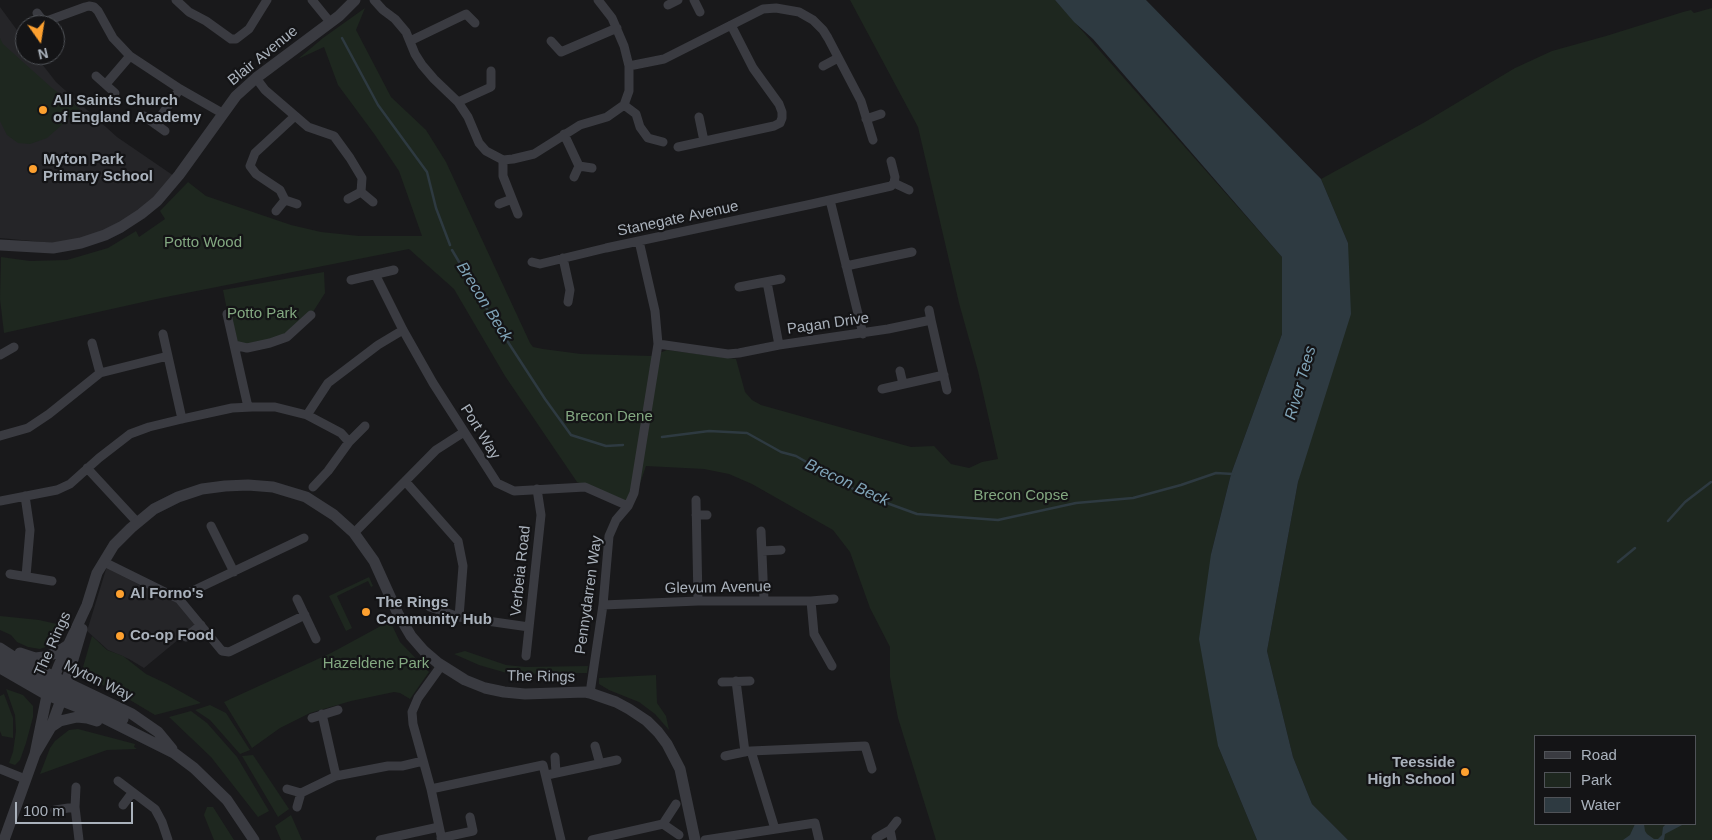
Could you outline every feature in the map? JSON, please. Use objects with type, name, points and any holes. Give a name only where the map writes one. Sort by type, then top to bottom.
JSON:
[{"type":"street","points":[[176,0],[188,12],[206,21],[232,39],[236,39],[248,29],[267,0]]},
{"type":"street","points":[[312,0],[330,22]]},
{"type":"street","name":"Blair Avenue","points":[[0,245],[53,248],[81,243],[122,227],[141,214],[157,201],[179,175],[236,96],[256,78],[339,16],[355,0]]},
{"type":"street","points":[[374,0],[395,19],[410,41],[422,65],[458,102],[468,117],[479,143],[486,151],[503,160],[513,160],[534,154],[580,124],[607,117],[624,105],[629,91],[629,66],[617,28],[598,0]]},
{"type":"street","points":[[668,5],[678,0]]},
{"type":"street","points":[[694,0],[700,12]]},
{"type":"street","points":[[629,66],[664,58],[776,4],[799,12],[813,20],[823,30],[860,101],[873,140]]},
{"type":"street","points":[[65,16],[85,7],[94,8],[98,11],[113,38],[130,56],[180,89],[222,113]]},
{"type":"street","points":[[410,41],[466,14],[475,23]]},
{"type":"street","points":[[678,147],[774,126],[780,123],[782,112],[778,104],[750,62],[731,25]]},
{"type":"street","points":[[550,41],[561,52],[617,28]]},
{"type":"street","points":[[106,84],[130,56]]},
{"type":"street","points":[[823,66],[838,58]]},
{"type":"street","points":[[458,102],[491,87],[491,71]]},
{"type":"street","points":[[96,76],[115,93]]},
{"type":"street","points":[[256,78],[265,90],[308,127],[334,136],[362,178],[361,192]]},
{"type":"street","points":[[155,124],[180,89]]},
{"type":"street","points":[[624,105],[636,114],[640,127],[648,138],[663,142]]},
{"type":"street","points":[[866,119],[881,114]]},
{"type":"street","points":[[144,116],[165,131]]},
{"type":"street","points":[[295,116],[254,153],[250,166],[256,174],[280,190],[285,200],[297,204]]},
{"type":"street","points":[[699,117],[704,141]]},
{"type":"street","points":[[564,134],[579,166],[574,177]]},
{"type":"street","points":[[642,147],[648,138]]},
{"type":"street","points":[[503,160],[503,176],[518,214]]},
{"type":"street","points":[[891,162],[895,176],[894,183],[909,190]]},
{"type":"street","points":[[579,166],[592,168]]},
{"type":"street","name":"Stanegate Avenue","points":[[532,262],[540,264],[830,200],[891,186],[894,183]]},
{"type":"street","points":[[348,199],[361,192]]},
{"type":"street","points":[[361,192],[373,202]]},
{"type":"street","points":[[499,204],[512,199]]},
{"type":"street","points":[[276,211],[285,200]]},
{"type":"street","points":[[830,200],[862,334]]},
{"type":"street","name":"Pennydarren Way","points":[[590,693],[603,605],[609,536],[616,520],[628,506],[634,493],[658,344],[655,311],[639,241]]},
{"type":"street","points":[[846,266],[912,252]]},
{"type":"street","points":[[563,258],[570,290],[568,302]]},
{"type":"street","points":[[351,280],[394,270]]},
{"type":"street","name":"Port Way","points":[[375,274],[403,330],[497,483],[514,491],[584,487],[628,506]]},
{"type":"street","points":[[739,287],[781,279]]},
{"type":"street","points":[[767,282],[779,344]]},
{"type":"street","points":[[929,310],[947,390]]},
{"type":"street","points":[[227,314],[248,407]]},
{"type":"street","points":[[234,344],[247,348],[286,337],[311,315]]},
{"type":"street","name":"Pagan Drive","points":[[658,344],[728,354],[779,344],[862,334],[931,320]]},
{"type":"street","points":[[307,415],[328,383],[378,345],[403,330]]},
{"type":"street","points":[[163,334],[182,419]]},
{"type":"street","points":[[92,343],[100,373]]},
{"type":"street","points":[[0,355],[14,347]]},
{"type":"street","points":[[0,436],[28,428],[49,414],[100,373],[168,356]]},
{"type":"street","points":[[900,371],[902,384]]},
{"type":"street","points":[[882,389],[944,375]]},
{"type":"street","points":[[0,501],[57,490],[70,484],[130,434],[149,427],[232,408],[275,407],[307,415],[342,433],[349,442]]},
{"type":"street","points":[[313,487],[349,442],[365,426]]},
{"type":"street","points":[[354,533],[436,450],[464,432]]},
{"type":"street","points":[[87,468],[137,522]]},
{"type":"street","points":[[405,481],[458,541],[463,566],[459,617]]},
{"type":"street","name":"The Rings","points":[[60,688],[72,665],[97,573],[114,545],[137,522],[154,509],[178,497],[202,489],[248,485],[273,487],[306,498],[334,515],[354,533],[374,561],[398,614],[411,636],[441,666],[465,680],[485,688],[504,692],[525,694],[590,693],[616,702],[647,721],[658,732],[673,753],[680,769],[696,840]]},
{"type":"street","name":"Verbeia Road","points":[[526,656],[541,515],[537,489]]},
{"type":"street","points":[[25,496],[30,530],[26,576]]},
{"type":"street","points":[[696,500],[698,601]]},
{"type":"street","points":[[696,515],[707,514]]},
{"type":"street","points":[[210,526],[212,539],[234,572]]},
{"type":"street","points":[[761,531],[764,600]]},
{"type":"street","points":[[180,599],[184,595],[304,538]]},
{"type":"street","points":[[762,551],[782,550]]},
{"type":"street","points":[[104,562],[180,599],[222,651],[228,652],[305,615]]},
{"type":"street","points":[[10,574],[52,581]]},
{"type":"street","points":[[297,599],[316,639]]},
{"type":"street","name":"Glevum Avenue","points":[[603,605],[698,601],[811,601],[834,599]]},
{"type":"street","points":[[811,601],[814,634],[832,666]]},
{"type":"street","name":"The Rings","points":[[60,688],[69,645],[87,605]]},
{"type":"street","points":[[430,607],[459,617],[529,628]]},
{"type":"street","points":[[186,638],[201,625]]},
{"type":"street","points":[[0,640],[16,651],[35,658],[51,655],[69,645]]},
{"type":"street","name":"Myton Way","points":[[0,648],[60,688],[129,730],[158,743],[194,768],[227,800],[254,840]]},
{"type":"street","points":[[0,656],[16,667],[139,727],[158,743]]},
{"type":"street","points":[[441,666],[418,698],[412,712],[413,724],[442,839],[473,831],[470,817]]},
{"type":"street","name":"Myton Way","points":[[0,668],[114,704],[158,732],[174,753]]},
{"type":"street","points":[[736,681],[748,752],[775,829]]},
{"type":"street","points":[[722,682],[750,681]]},
{"type":"street","points":[[35,754],[44,712],[60,688]]},
{"type":"street","points":[[4,840],[35,754],[51,726],[60,688]]},
{"type":"street","points":[[312,718],[338,710]]},
{"type":"street","points":[[322,714],[336,776]]},
{"type":"street","points":[[51,726],[60,721],[77,717],[129,730]]},
{"type":"street","points":[[595,746],[600,764]]},
{"type":"street","points":[[725,756],[748,752],[864,746],[872,769]]},
{"type":"street","points":[[555,757],[556,773]]},
{"type":"street","points":[[547,775],[617,760]]},
{"type":"street","points":[[287,789],[301,793],[336,776],[388,766],[402,766],[422,762]]},
{"type":"street","points":[[430,789],[543,765],[547,775],[561,840]]},
{"type":"street","points":[[0,769],[25,779]]},
{"type":"street","points":[[118,781],[155,809],[168,840]]},
{"type":"street","points":[[76,787],[75,807],[79,840]]},
{"type":"street","points":[[123,805],[132,793]]},
{"type":"street","points":[[297,807],[301,793]]},
{"type":"street","points":[[592,840],[663,824],[676,804]]},
{"type":"street","points":[[55,810],[75,807]]},
{"type":"street","points":[[876,838],[890,830],[897,821]]},
{"type":"street","points":[[705,840],[815,823],[819,840]]},
{"type":"street","points":[[663,824],[679,834]]},
{"type":"street","points":[[380,840],[439,827]]},
{"type":"street","points":[[890,830],[892,840]]},
{"type":"shaded area","name":"All Saints Church of England Academy","points":[[0,7],[15,27],[15,65],[43,65],[56,82],[117,137],[174,176],[155,200],[127,221],[87,239],[53,243],[0,238]]},
{"type":"shaded area","points":[[107,566],[179,602],[196,625],[144,668],[108,650],[87,631]]},
{"type":"green space","points":[[850,0],[1055,0],[1282,257],[1282,334],[1231,474],[1211,554],[1218,746],[1257,840],[936,840],[898,718],[890,677],[890,647],[870,608],[850,552],[833,530],[752,484],[729,474],[704,469],[646,466],[635,498],[618,502],[577,482],[505,376],[454,289],[409,249],[161,298],[4,333],[0,299],[1,257],[30,261],[67,260],[108,248],[136,231],[139,237],[165,219],[160,211],[188,182],[206,196],[291,225],[321,232],[359,236],[422,236],[399,171],[338,85],[324,47],[298,59],[323,38],[365,8],[356,30],[391,97],[426,130],[446,162],[533,347],[581,354],[652,356],[667,350],[736,359],[745,392],[752,400],[761,405],[911,447],[934,446],[951,464],[969,468],[982,462],[998,459],[918,127]]},
{"type":"green space","points":[[1712,8],[1712,840],[1348,840],[1312,804],[1293,757],[1267,651],[1298,482],[1348,243],[1321,179],[1425,122],[1515,68],[1552,51],[1691,10],[1694,13]]},
{"type":"green space","points":[[0,38],[3,44],[15,55],[15,65],[26,65],[52,88],[80,109],[47,138],[30,144],[18,143],[7,135],[0,121]]},
{"type":"green space","name":"Potto Park","points":[[324,272],[325,293],[311,315],[301,326],[270,343],[234,345],[223,290]]},
{"type":"green space","points":[[369,577],[373,586],[371,587],[368,581],[337,596],[352,628],[346,631],[329,596]]},
{"type":"green space","points":[[0,616],[39,620],[66,626],[62,637],[54,644],[40,649],[28,647],[17,642],[11,635],[0,630]]},
{"type":"green space","name":"Hazeldene Park","points":[[390,621],[400,642],[429,672],[410,699],[394,692],[351,701],[310,713],[280,728],[252,748],[224,702],[331,653]]},
{"type":"green space","points":[[92,636],[107,650],[123,656],[146,674],[201,703],[155,715],[87,677],[83,667]]},
{"type":"green space","points":[[465,651],[506,665],[526,667],[588,666],[587,673],[510,674],[479,665],[454,654]]},
{"type":"green space","points":[[656,675],[657,703],[666,716],[669,730],[655,714],[639,702],[599,684],[599,678]]},
{"type":"green space","points":[[6,689],[23,695],[33,706],[33,717],[26,743],[20,760],[15,765],[9,763],[13,752],[16,731],[15,715]]},
{"type":"green space","points":[[4,694],[13,718],[13,738],[2,736],[0,731],[0,696]]},
{"type":"green space","points":[[210,705],[226,713],[250,750],[240,754],[210,720],[195,710]]},
{"type":"green space","points":[[191,711],[207,723],[237,757],[269,811],[258,817],[211,757],[169,717]]},
{"type":"green space","points":[[78,729],[135,744],[134,747],[137,749],[107,750],[40,774],[50,748],[55,741],[69,730]]},
{"type":"green space","points":[[253,755],[289,809],[278,817],[242,756]]},
{"type":"green space","points":[[207,807],[213,807],[234,840],[214,840],[204,815]]},
{"type":"green space","points":[[291,815],[302,840],[281,840],[275,826]]},
{"type":"water","name":"River Tees","points":[[1055,0],[1146,0],[1321,179],[1348,243],[1351,314],[1298,482],[1267,651],[1293,757],[1312,804],[1348,840],[1257,840],[1218,746],[1199,639],[1211,554],[1231,474],[1282,334],[1282,257],[1093,39],[1074,22]]},
{"type":"water","points":[[1635,825],[1644,825],[1647,834],[1654,839],[1658,839],[1662,835],[1665,825],[1682,825],[1665,834],[1664,840],[1623,840],[1630,835]]},
{"type":"waterway","name":"Brecon Beck","points":[[342,38],[378,105],[427,172],[436,208],[450,245]]},
{"type":"waterway","name":"Brecon Beck","points":[[452,250],[491,316],[571,435],[606,446],[623,445]]},
{"type":"waterway","name":"Brecon Beck","points":[[662,437],[709,431],[747,433],[781,452],[796,456],[862,494],[917,514],[998,520],[1076,503],[1133,498],[1216,473],[1233,474]]},
{"type":"waterway","points":[[1668,521],[1685,502],[1711,482]]},
{"type":"waterway","points":[[1618,562],[1635,548]]},
{"type":"place","name":"All Saints Church of England Academy","points":[[43,110]]},
{"type":"place","name":"Myton Park Primary School","points":[[33,169]]},
{"type":"place","name":"Al Forno's","points":[[120,594]]},
{"type":"place","name":"The Rings Community Hub","points":[[366,612]]},
{"type":"place","name":"Co-op Food","points":[[120,636]]},
{"type":"place","name":"Teesside High School","points":[[1465,772]]},
{"type":"park label","name":"Potto Wood","points":[[203,243]]},
{"type":"park label","name":"Brecon Dene","points":[[609,417]]},
{"type":"park label","name":"Brecon Copse","points":[[1021,496]]}]
